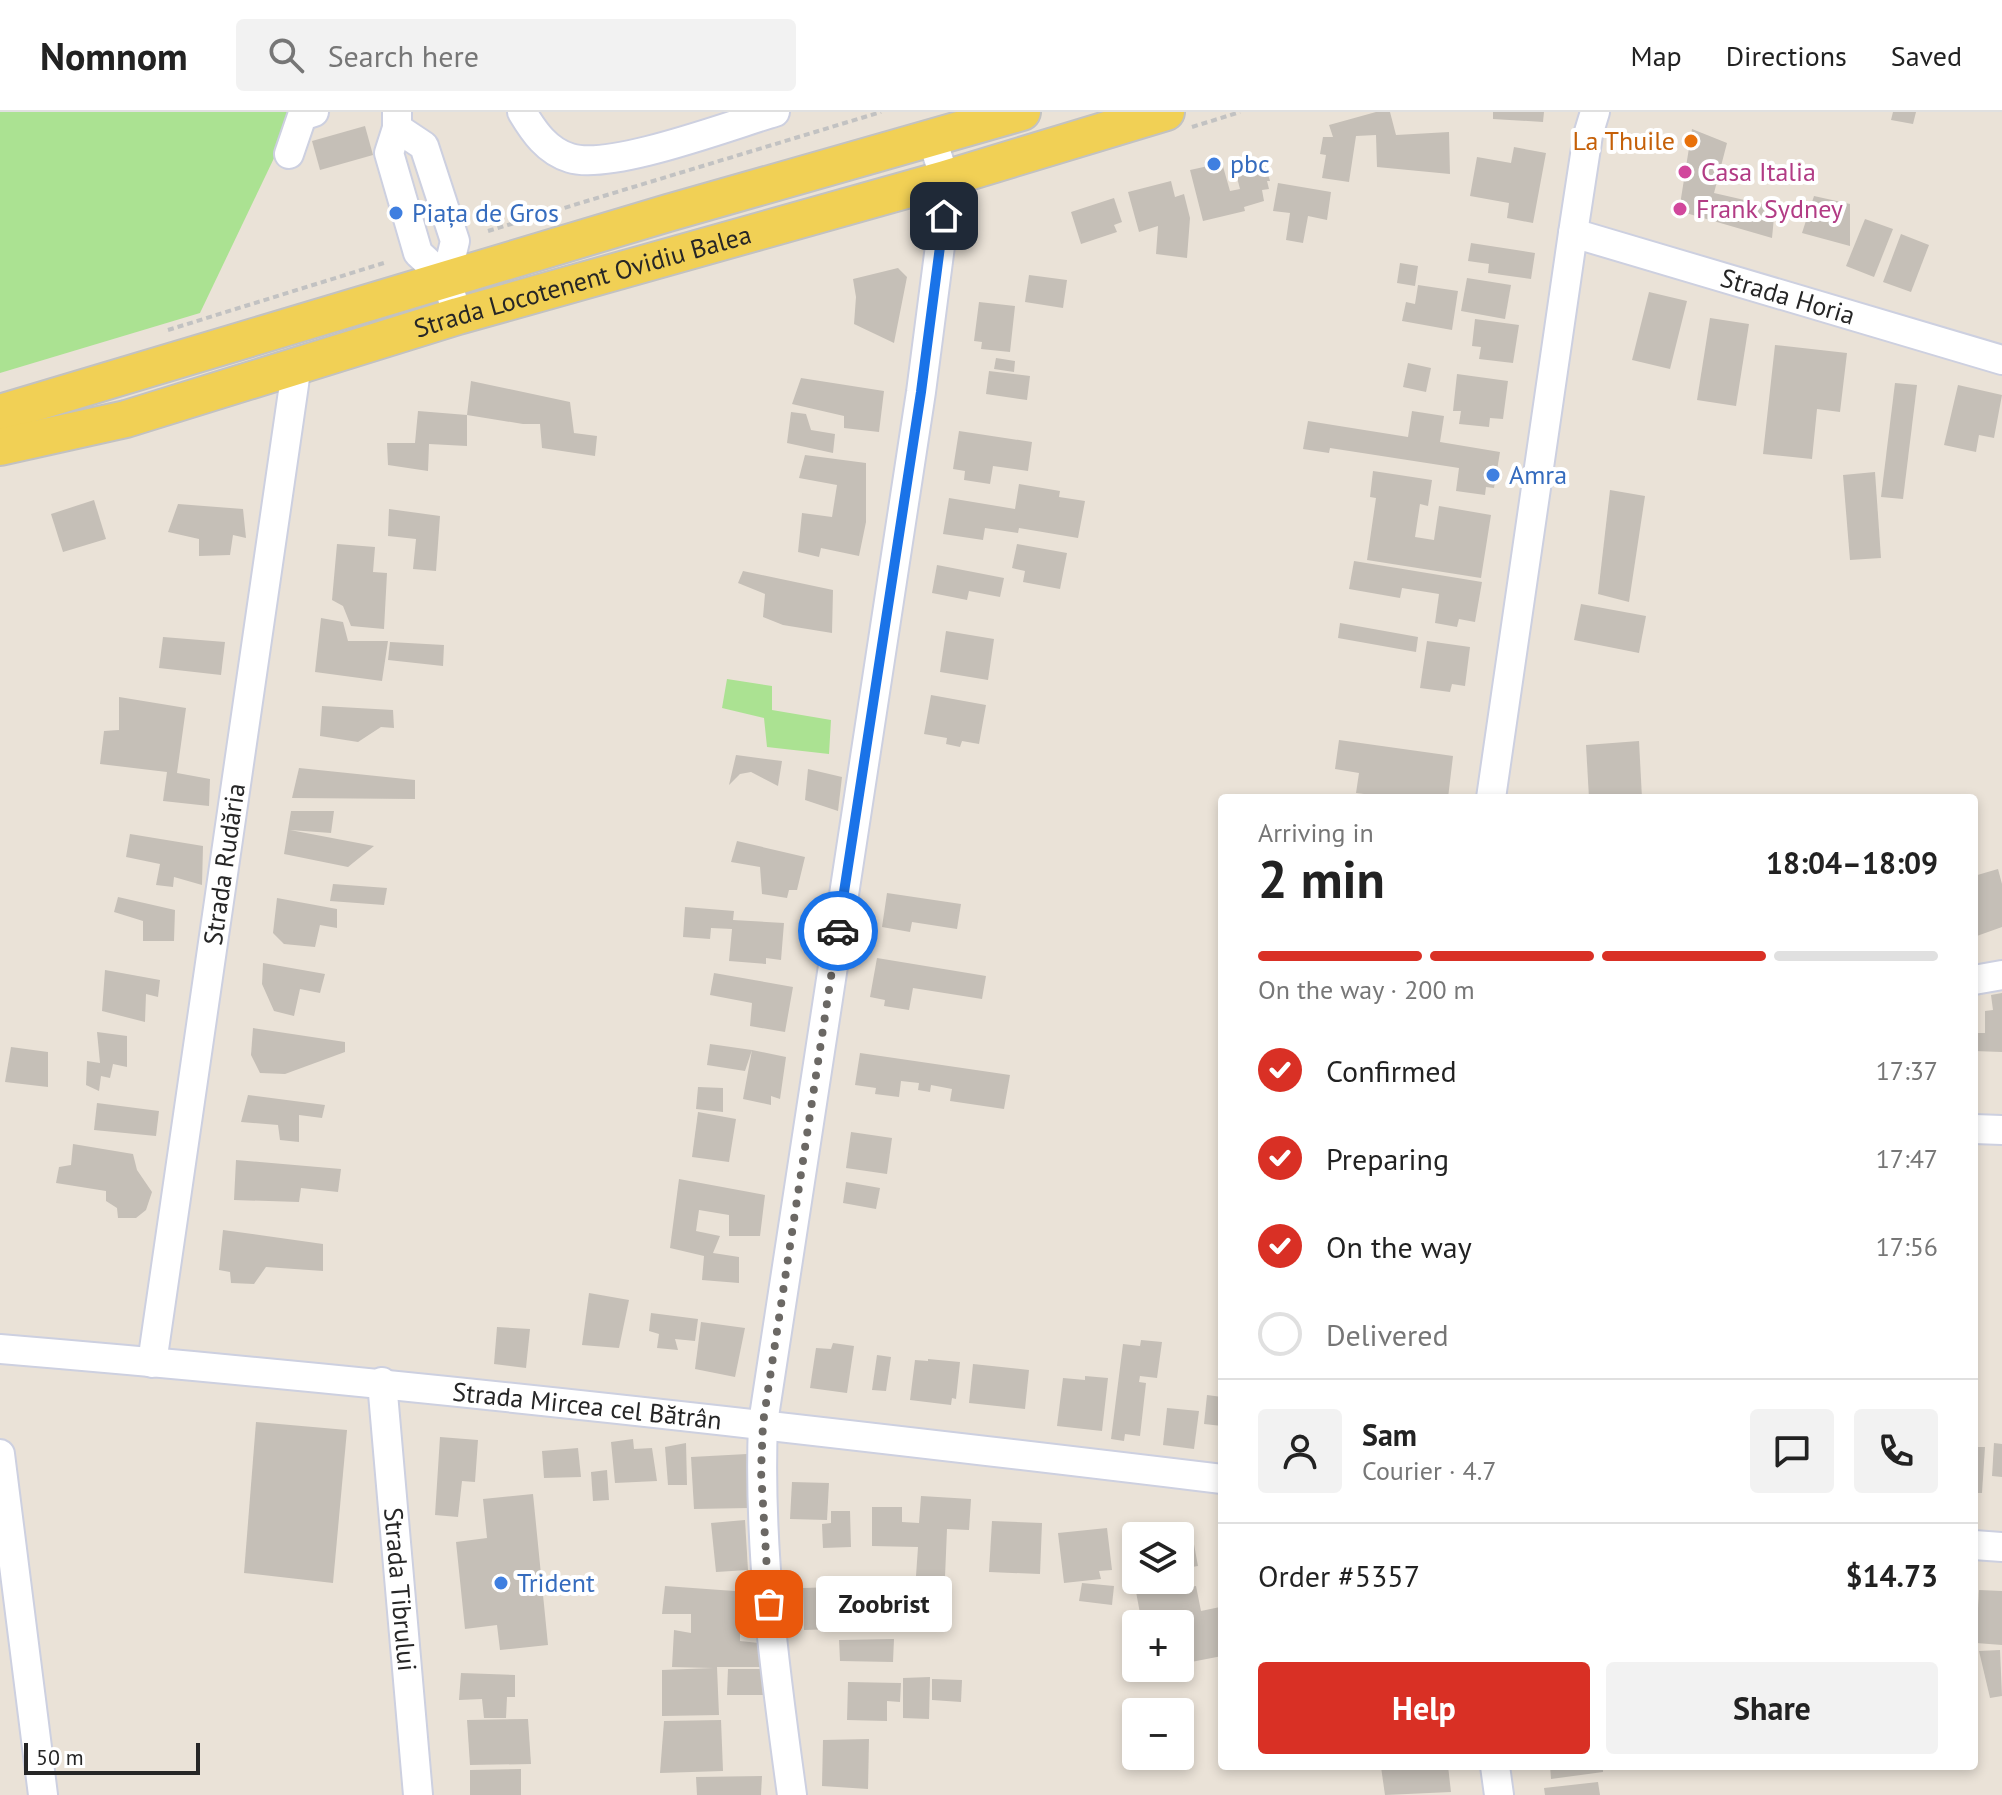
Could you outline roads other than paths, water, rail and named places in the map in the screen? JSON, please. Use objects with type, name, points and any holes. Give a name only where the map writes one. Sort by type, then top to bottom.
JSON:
[{"type":"main road","name":"Strada Locotenent Ovidiu Balea","points":[[0,413],[668,213],[1022,112]]},
{"type":"main road","name":"Strada Locotenent Ovidiu Balea","points":[[0,447],[126,419],[458,316],[945,179],[1166,112]]},
{"type":"street","points":[[289,154],[302,116],[314,112]]},
{"type":"street","points":[[522,112],[535,134],[549,147],[570,159],[598,162],[775,112]]},
{"type":"street","points":[[397,120],[389,153],[418,253],[446,279],[458,316]]},
{"type":"street","points":[[397,120],[424,146],[447,214],[455,241],[446,279]]},
{"type":"street","points":[[1492,794],[1590,120]]},
{"type":"street","points":[[792,1795],[775,1667],[767,1572],[761,1471],[763,1423],[921,392],[946,200],[945,179],[932,139]]},
{"type":"street","name":"Strada Horia","points":[[1573,233],[2002,360]]},
{"type":"street","name":"Strada Rudăria","points":[[152,1363],[297,364]]},
{"type":"street","points":[[1978,979],[2002,975]]},
{"type":"street","points":[[1978,1129],[2002,1130]]},
{"type":"street","name":"Strada Mircea cel Bătrân","points":[[0,1349],[382,1382],[763,1423],[1218,1479]]},
{"type":"street","name":"Strada Tibrului","points":[[382,1382],[418,1795]]},
{"type":"street","points":[[0,1454],[6,1547],[43,1795]]},
{"type":"street","points":[[1978,1545],[2002,1547]]},
{"type":"street","points":[[1496,1770],[1499,1795]]},
{"type":"place","name":"La Thuile","points":[[1691,141]]},
{"type":"place","name":"pbc","points":[[1214,164]]},
{"type":"place","name":"Casa Italia","points":[[1685,172]]},
{"type":"place","name":"Frank Sydney","points":[[1680,209]]},
{"type":"place","name":"Piața de Gros","points":[[396,213]]},
{"type":"place","name":"Amra","points":[[1493,475]]},
{"type":"place","name":"Trident","points":[[501,1583]]},
{"type":"place","name":"Zoobrist","points":[[769,1604]]}]
